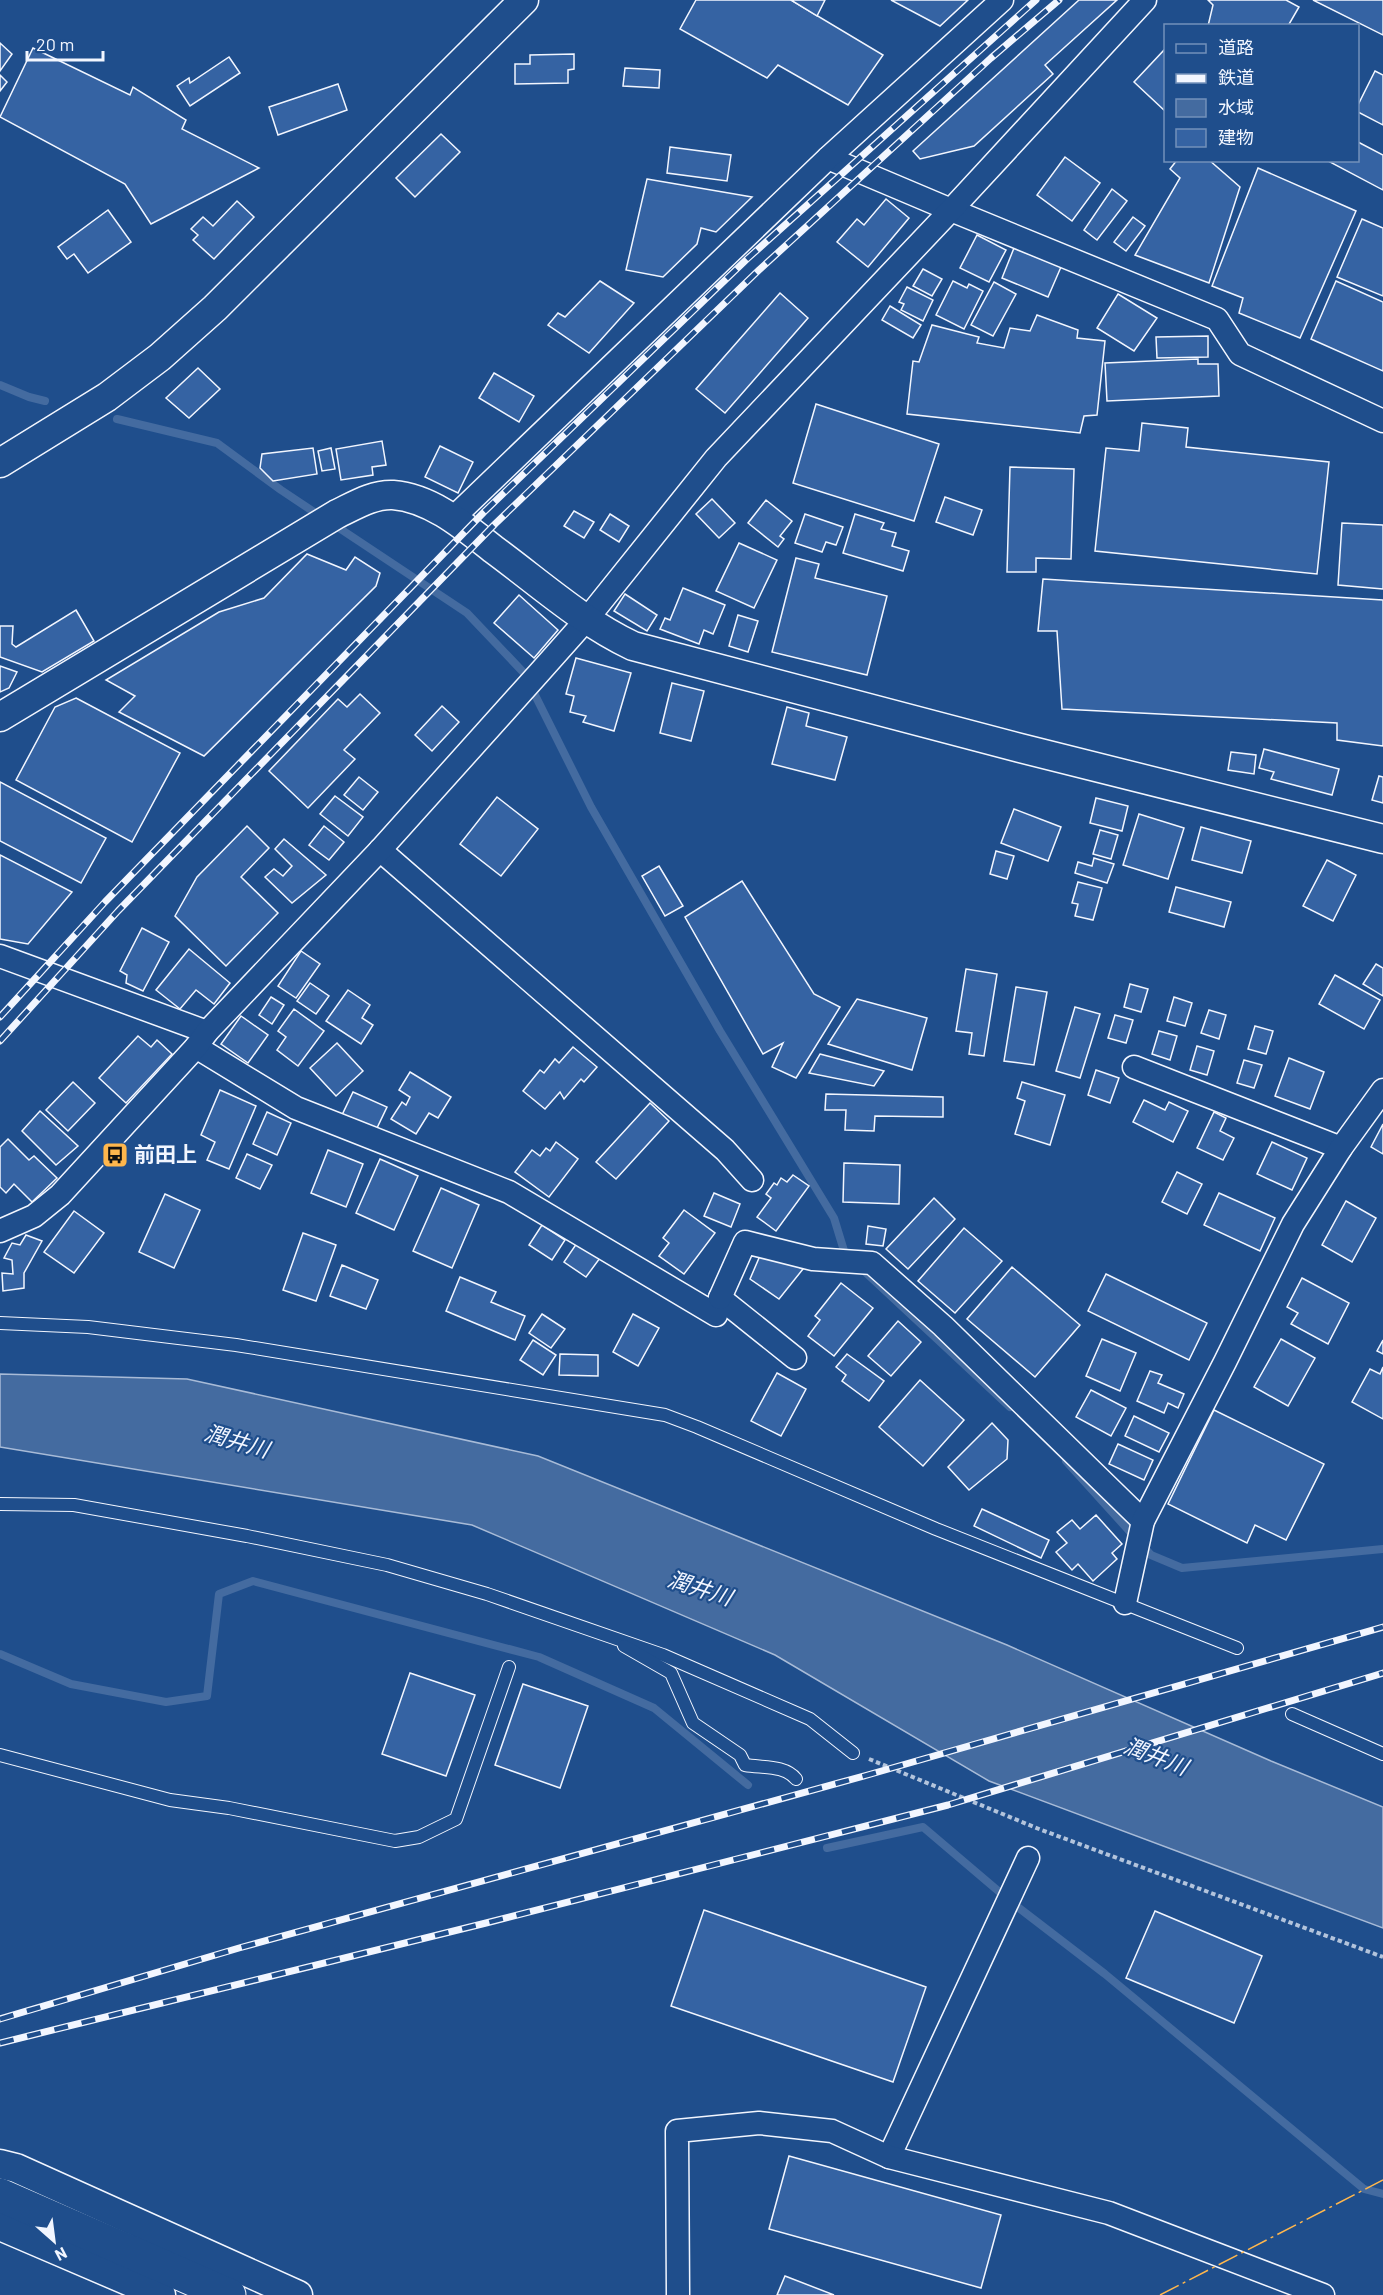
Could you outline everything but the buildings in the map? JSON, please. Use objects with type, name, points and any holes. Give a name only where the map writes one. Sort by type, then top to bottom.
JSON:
[{"type":"main road","points":[[0,2195],[230,2295]]},
{"type":"street","points":[[0,463],[107,397],[160,357],[215,308],[524,0]]},
{"type":"street","points":[[453,518],[828,158],[1002,0]]},
{"type":"street","points":[[0,1231],[34,1216],[60,1195],[380,850],[539,673],[586,619],[716,458],[951,210],[1145,0]]},
{"type":"street","points":[[828,158],[1217,319],[1240,354],[1383,421]]},
{"type":"street","points":[[0,717],[327,520],[364,500],[391,495],[415,499],[453,518],[586,619],[633,646],[1020,748],[1383,839]]},
{"type":"street","points":[[380,850],[725,1150],[752,1180]]},
{"type":"street","points":[[0,956],[202,1040],[296,1107],[509,1192],[716,1315],[720,1298],[745,1242],[813,1259],[872,1263],[943,1326],[1141,1532]]},
{"type":"street","points":[[1134,1067],[1341,1148]]},
{"type":"street","points":[[1125,1604],[1141,1532],[1293,1224],[1341,1148],[1383,1090]]},
{"type":"street","points":[[720,1298],[795,1358]]},
{"type":"street","points":[[889,2157],[1028,1858]]},
{"type":"street","points":[[678,2295],[677,2131],[759,2123],[832,2131],[889,2157],[1109,2212],[1323,2295]]},
{"type":"street","points":[[0,2164],[16,2168],[298,2295]]},
{"type":"street","points":[[0,2226],[161,2295]]},
{"type":"lane","points":[[0,1323],[88,1327],[236,1344],[664,1415],[936,1529],[1237,1648]]},
{"type":"lane","points":[[0,1504],[74,1505],[247,1536],[387,1565],[487,1594],[663,1655],[810,1719],[853,1753]]},
{"type":"lane","points":[[611,1637],[637,1655],[671,1673],[693,1723],[740,1755],[745,1765],[782,1769],[796,1779]]},
{"type":"lane","points":[[0,1755],[170,1800],[229,1808],[395,1841],[418,1837],[456,1819],[509,1667]]},
{"type":"lane","points":[[1292,1714],[1383,1754]]},
{"type":"path","points":[[853,1753],[1039,1829],[1383,1957]]},
{"type":"water","name":"潤井川","points":[[0,1374],[187,1379],[538,1456],[1007,1645],[1271,1761],[1383,1807],[1383,1928],[989,1781],[775,1655],[472,1525],[0,1447]]},
{"type":"waterway","points":[[0,385],[45,401]]},
{"type":"waterway","points":[[117,419],[217,443],[320,516]]},
{"type":"waterway","points":[[333,524],[467,613],[524,673],[591,807],[720,1031],[834,1218],[845,1254],[848,1256]]},
{"type":"waterway","points":[[861,1268],[1010,1407]]},
{"type":"waterway","points":[[1066,1461],[1151,1555],[1182,1568],[1383,1549]]},
{"type":"waterway","points":[[0,1654],[71,1684],[166,1702],[207,1696],[219,1594],[253,1581],[539,1657],[654,1708],[748,1785]]},
{"type":"waterway","points":[[827,1848],[923,1827],[1003,1895]]},
{"type":"waterway","points":[[1019,1908],[1105,1974],[1364,2189],[1383,2194]]},
{"type":"railway","points":[[0,1017],[105,902],[484,512],[747,259],[1036,0]]},
{"type":"railway","points":[[0,1041],[118,911],[495,524],[759,270],[991,58],[1059,0]]},
{"type":"railway","points":[[0,2019],[239,1948],[871,1774],[1383,1627]]},
{"type":"railway","points":[[0,2043],[486,1923],[948,1805],[1383,1673]]},
{"type":"power","points":[[1160,2295],[1383,2180]]},
{"type":"place","name":"前田上","points":[[115,1155]]}]
